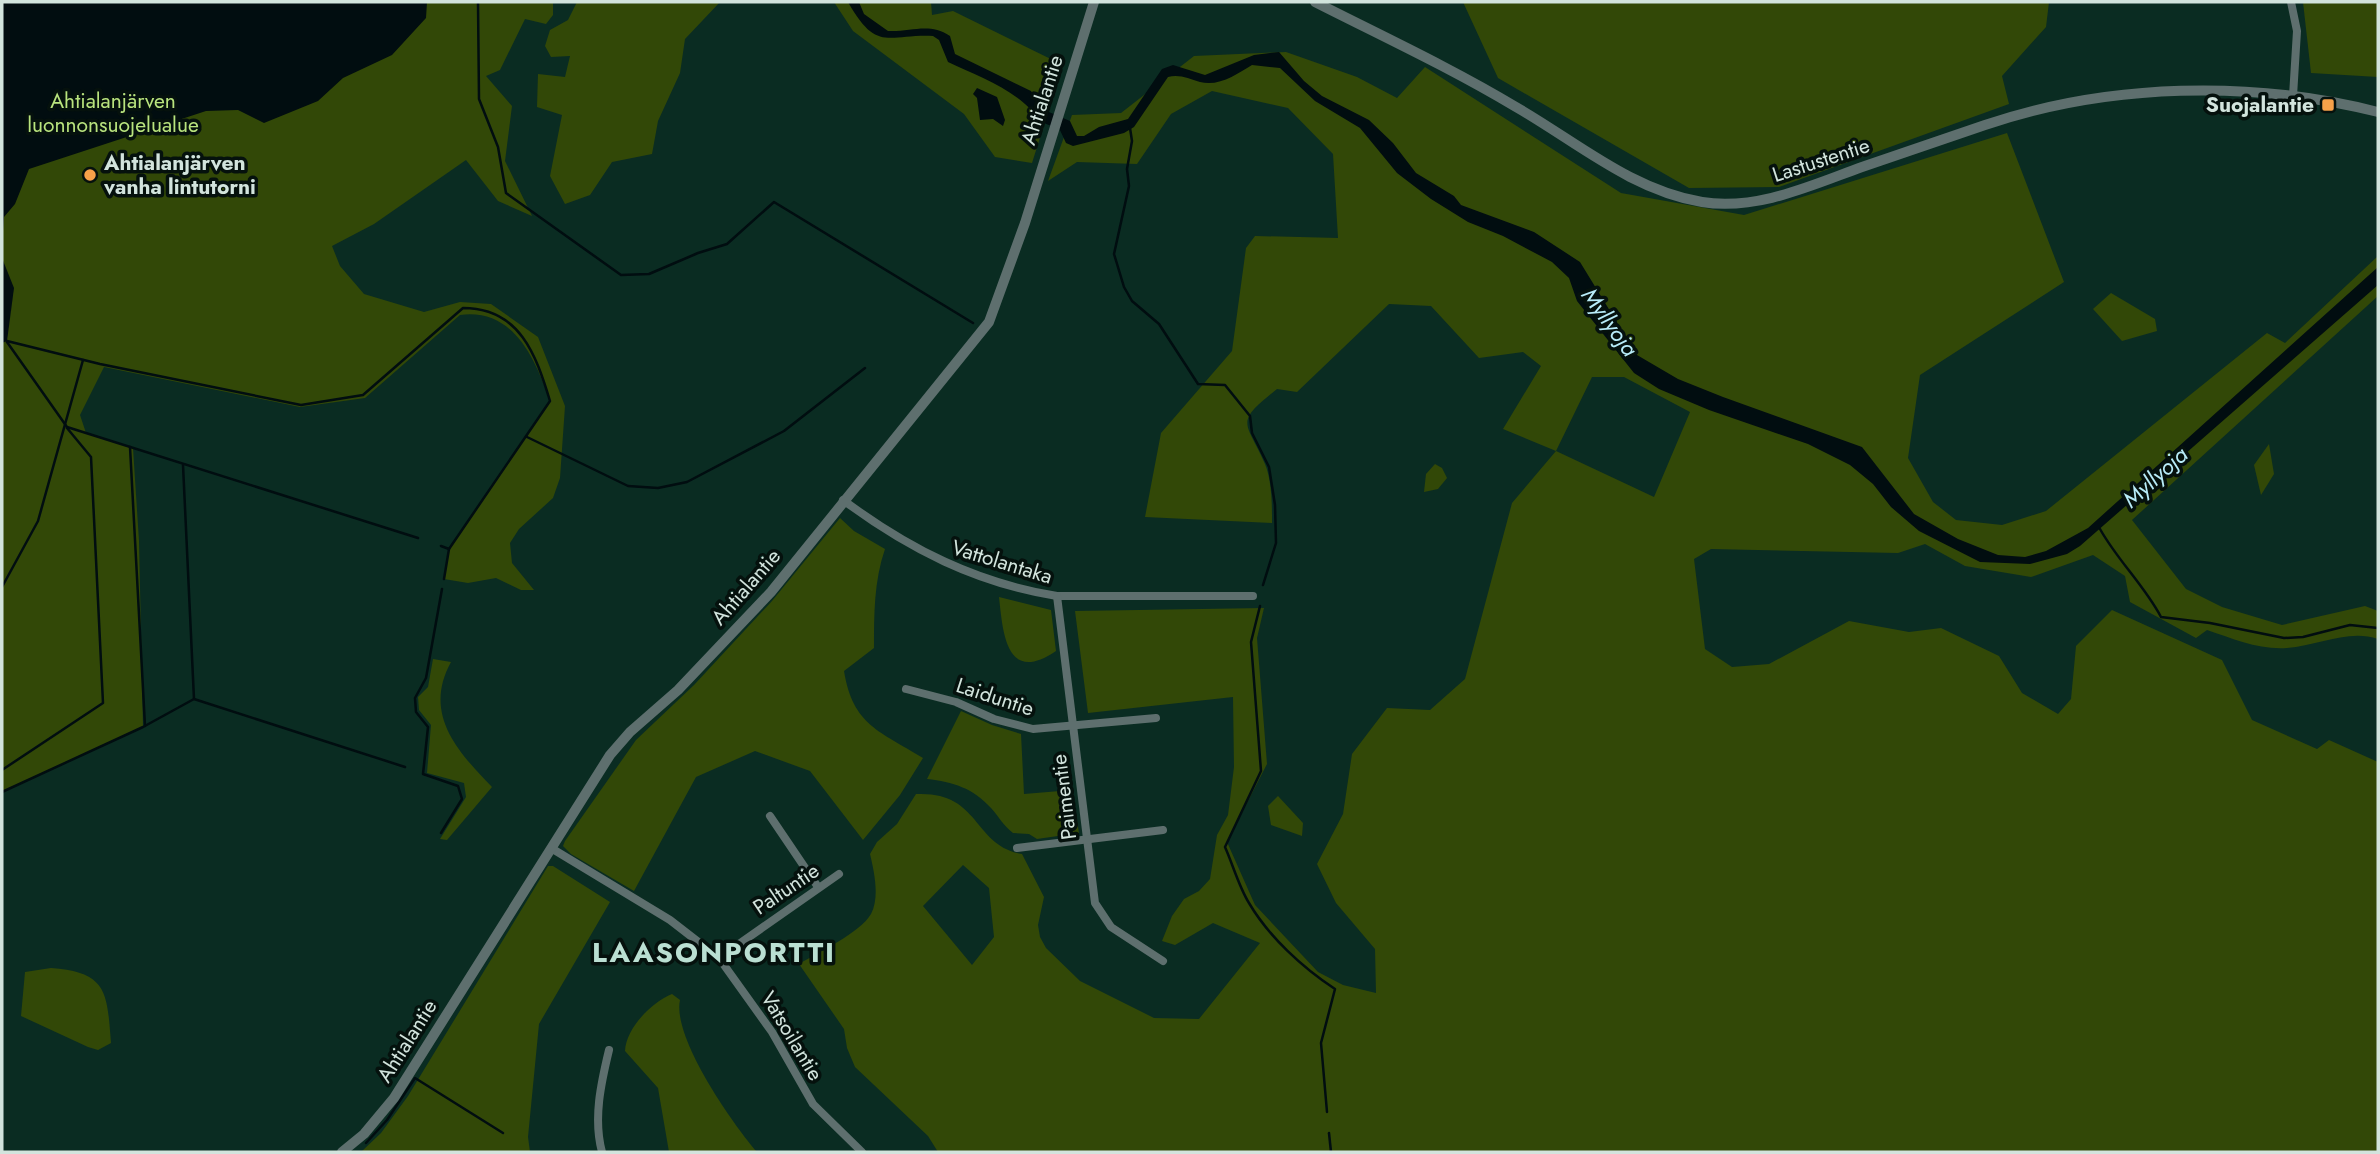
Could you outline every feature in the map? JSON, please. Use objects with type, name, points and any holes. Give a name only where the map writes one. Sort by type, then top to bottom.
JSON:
[{"type":"street","name":"Ahtialantie","points":[[342,1152],[365,1134],[394,1098],[610,755],[630,732],[678,690],[771,592],[989,322],[1007,278],[1094,2]]},
{"type":"street","name":"Lastustentie","points":[[1315,2],[1517,107],[1629,178],[1703,202],[1752,201],[1808,188],[2039,109],[2101,99],[2220,91],[2293,96],[2378,112]]},
{"type":"street","points":[[2291,2],[2297,31],[2293,96]]},
{"type":"street","name":"Vattolantaka","points":[[843,500],[888,534],[956,569],[1006,585],[1057,596],[1253,596]]},
{"type":"street","name":"Paimentie","points":[[1057,596],[1096,903],[1103,919],[1124,938],[1163,961]]},
{"type":"street","name":"Laiduntie","points":[[906,689],[962,704],[1022,727],[1050,730],[1156,718]]},
{"type":"street","points":[[770,816],[818,887]]},
{"type":"street","points":[[1017,848],[1163,830]]},
{"type":"street","name":"Vatsoilantie","points":[[551,848],[693,936],[719,958],[772,1032],[813,1104],[863,1152]]},
{"type":"street","name":"Paltuntie","points":[[719,958],[839,874]]},
{"type":"street","points":[[602,1152],[598,1120],[603,1073],[609,1050]]},
{"type":"green space","name":"Ahtialanjärven luonnonsuojelualue","points":[[2,2],[553,2],[553,15],[546,24],[525,19],[500,70],[486,76],[512,106],[505,161],[532,216],[498,201],[466,160],[374,224],[332,246],[340,266],[364,294],[424,312],[460,302],[491,304],[538,337],[565,406],[560,478],[553,498],[519,529],[510,543],[512,563],[534,590],[521,590],[496,578],[468,583],[444,579],[449,549],[550,401],[529,353],[508,328],[495,320],[479,315],[460,315],[365,398],[300,407],[104,367],[80,415],[86,433],[133,448],[139,541],[143,727],[2,792]]},
{"type":"green space","points":[[577,2],[720,2],[685,39],[680,73],[658,121],[652,154],[612,162],[590,195],[565,204],[550,176],[562,115],[537,107],[538,74],[565,77],[570,56],[551,57],[545,46],[550,30],[568,20]]},
{"type":"green space","points":[[834,2],[931,2],[932,15],[953,11],[1063,65],[1032,163],[995,157],[964,114],[853,31]]},
{"type":"green space","points":[[1463,2],[2049,2],[2046,27],[2002,76],[2009,104],[1779,187],[1689,188],[1498,78]]},
{"type":"green space","points":[[2303,2],[2378,2],[2378,77],[2311,73]]},
{"type":"green space","points":[[1286,52],[1357,77],[1397,98],[1425,67],[1621,193],[1744,215],[2007,133],[2064,282],[1920,375],[1908,458],[1933,502],[1956,520],[2002,525],[2046,511],[2267,333],[2285,343],[2378,256],[2378,296],[2132,520],[2186,589],[2222,607],[2282,625],[2365,606],[2378,611],[2378,639],[2355,636],[2299,647],[2277,648],[2247,643],[2207,630],[2196,638],[2130,602],[2125,576],[2093,555],[2031,577],[1965,566],[1925,544],[1898,553],[1711,549],[1694,559],[1705,649],[1732,667],[1769,664],[1849,621],[1909,632],[1941,628],[1999,656],[2022,693],[2058,714],[2071,699],[2076,646],[2112,610],[2222,660],[2252,720],[2317,749],[2329,740],[2378,762],[2378,1152],[938,1152],[928,1136],[855,1067],[847,1048],[844,1029],[799,964],[848,935],[871,914],[876,892],[870,854],[877,842],[897,824],[916,794],[937,795],[953,801],[965,809],[993,840],[1006,849],[1022,854],[1044,897],[1038,925],[1046,948],[1080,981],[1154,1018],[1199,1019],[1260,943],[1213,923],[1175,945],[1162,941],[1172,916],[1184,899],[1199,891],[1210,879],[1217,835],[1228,815],[1234,767],[1233,697],[1088,713],[1075,611],[1264,608],[1257,638],[1267,764],[1227,842],[1255,905],[1318,972],[1343,985],[1376,993],[1375,949],[1336,903],[1317,864],[1343,814],[1352,754],[1387,708],[1430,710],[1465,679],[1512,503],[1556,451],[1503,429],[1541,366],[1523,352],[1479,358],[1431,306],[1389,304],[1297,392],[1277,389],[1254,409],[1249,417],[1249,430],[1269,478],[1272,523],[1145,517],[1161,433],[1232,351],[1246,248],[1255,236],[1338,238],[1333,154],[1288,108],[1212,91],[1171,114],[1137,164],[1077,162],[1048,181],[1072,115],[1121,113],[1194,56]],"holes":[[[1592,377],[1624,377],[1690,412],[1654,497],[1556,451]],[[963,865],[989,888],[994,937],[972,965],[923,906]]]},
{"type":"green space","points":[[2111,293],[2155,319],[2157,331],[2122,341],[2093,309]]},
{"type":"green space","points":[[2269,444],[2274,474],[2261,495],[2254,465]]},
{"type":"green space","points":[[1435,464],[1442,468],[1447,478],[1438,489],[1424,492],[1426,474]]},
{"type":"green space","points":[[840,518],[854,531],[885,549],[877,585],[874,648],[844,671],[854,704],[862,716],[881,733],[923,758],[900,795],[863,840],[810,771],[755,751],[696,777],[634,891],[571,854],[563,846],[565,841],[636,740],[694,685],[772,601]]},
{"type":"green space","points":[[999,597],[1051,610],[1056,651],[1039,660],[1027,662],[1017,658],[1006,639]]},
{"type":"green space","points":[[433,659],[451,662],[443,680],[441,698],[447,730],[466,759],[492,787],[447,840],[440,839],[466,797],[464,783],[427,773],[431,725],[419,710],[418,697],[428,687]]},
{"type":"green space","points":[[961,711],[1021,734],[1024,794],[1072,790],[1079,833],[1037,839],[1029,834],[1013,833],[984,801],[970,791],[954,784],[927,779]]},
{"type":"green space","points":[[1278,796],[1303,823],[1302,836],[1271,825],[1268,806]]},
{"type":"green space","points":[[548,866],[553,866],[610,902],[539,1024],[528,1137],[530,1152],[361,1152],[381,1133],[408,1096]]},
{"type":"green space","points":[[51,968],[84,974],[101,988],[108,1011],[111,1043],[98,1050],[88,1047],[21,1016],[25,972]]},
{"type":"green space","points":[[672,994],[680,1000],[680,1016],[694,1057],[733,1121],[757,1152],[669,1152],[658,1088],[625,1051],[626,1042],[641,1017],[656,1003]]},
{"type":"water","points":[[2,2],[427,2],[426,18],[392,55],[343,78],[318,101],[264,123],[238,110],[206,111],[29,169],[15,204],[4,217],[2,244]]},
{"type":"water","name":"Myllyoja","points":[[848,2],[859,2],[864,14],[888,31],[935,29],[950,36],[955,54],[1031,91],[1042,109],[1070,121],[1077,136],[1084,136],[1099,127],[1128,119],[1162,69],[1173,65],[1205,75],[1254,55],[1279,52],[1304,81],[1322,96],[1369,120],[1393,143],[1416,173],[1454,196],[1461,205],[1534,232],[1580,262],[1637,355],[1678,379],[1862,447],[1914,514],[1958,539],[1998,555],[2025,557],[2046,551],[2088,528],[2378,267],[2378,285],[2080,546],[2067,554],[2030,564],[1980,562],[1919,531],[1891,507],[1873,484],[1850,465],[1808,444],[1709,410],[1659,389],[1634,373],[1577,301],[1569,278],[1552,262],[1503,236],[1468,222],[1431,199],[1397,173],[1360,128],[1315,101],[1280,68],[1252,65],[1228,79],[1214,83],[1180,76],[1168,77],[1134,127],[1124,133],[1073,146],[1066,143],[1059,128],[1041,121],[1008,91],[948,62],[939,40],[933,36],[894,38],[876,35],[867,29]]},
{"type":"water","points":[[977,88],[997,97],[1005,120],[1003,126],[993,119],[980,120],[977,98],[973,94]]},
{"type":"water","points":[[2,258],[14,288],[7,341],[2,343]]},
{"type":"waterway","points":[[478,2],[479,99],[498,147],[506,193],[621,275],[649,274],[727,244],[774,202],[973,323]]},
{"type":"waterway","points":[[1130,128],[1132,141],[1127,169],[1129,186],[1114,254],[1124,287],[1132,301],[1159,324],[1198,384],[1225,385],[1250,416],[1252,433],[1269,467],[1275,505],[1276,543],[1263,585]]},
{"type":"waterway","points":[[7,341],[100,364],[301,405],[363,395],[463,308],[483,310],[499,316],[523,337],[539,367],[550,401],[449,549],[444,579]]},
{"type":"waterway","points":[[7,342],[67,427],[418,538]]},
{"type":"waterway","points":[[2,587],[38,521],[83,360]]},
{"type":"waterway","points":[[527,437],[628,486],[658,488],[687,482],[784,431],[865,368]]},
{"type":"waterway","points":[[2,770],[103,703],[91,457],[67,428]]},
{"type":"waterway","points":[[130,447],[145,726]]},
{"type":"waterway","points":[[183,465],[194,699]]},
{"type":"waterway","points":[[2100,529],[2161,617],[2210,623],[2284,638],[2303,637],[2350,625],[2378,628]]},
{"type":"waterway","points":[[441,546],[449,549]]},
{"type":"waterway","points":[[441,833],[462,799],[458,786],[423,774],[428,727],[416,712],[415,698],[426,678],[442,589]]},
{"type":"waterway","points":[[1260,606],[1251,642],[1261,771],[1225,847],[1245,897],[1266,928],[1299,962],[1335,989],[1321,1043],[1327,1112]]},
{"type":"waterway","points":[[2,792],[143,727],[194,699],[405,767]]},
{"type":"waterway","points":[[366,1143],[387,1120],[415,1078],[503,1133]]},
{"type":"waterway","points":[[1329,1133],[1331,1152]]},
{"type":"place","name":"Suojalantie","points":[[2328,105]]},
{"type":"place","name":"Ahtialanjärven vanha lintutorni","points":[[90,175]]},
{"type":"district","name":"LAASONPORTTI","points":[[714,952]]}]
